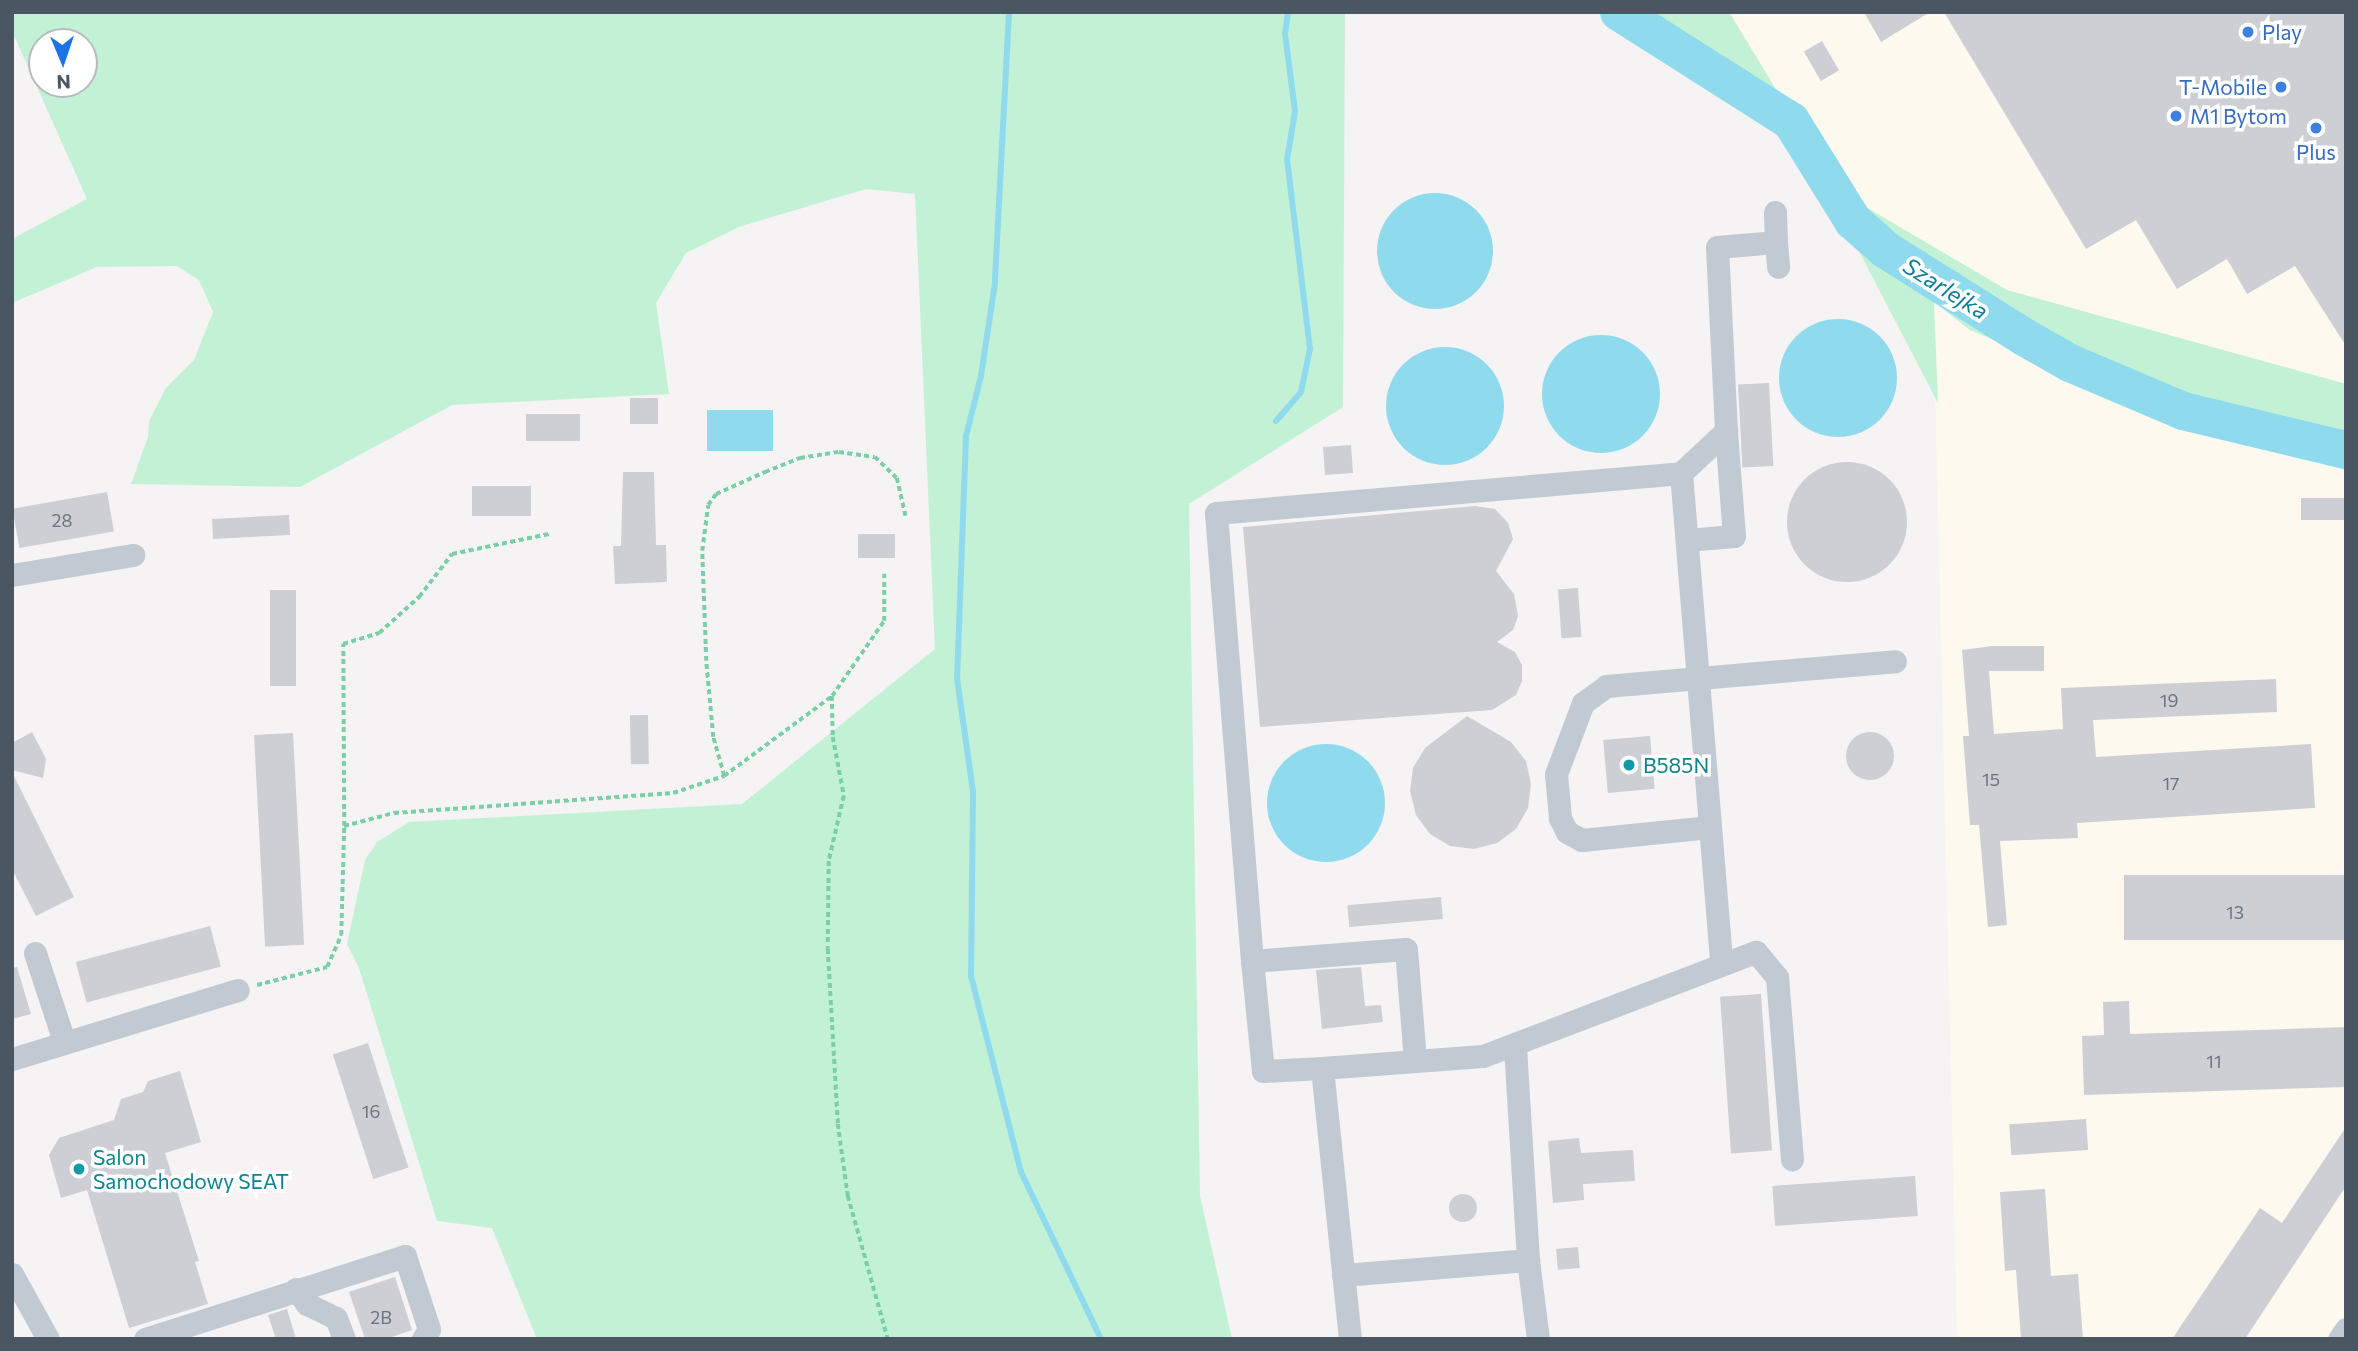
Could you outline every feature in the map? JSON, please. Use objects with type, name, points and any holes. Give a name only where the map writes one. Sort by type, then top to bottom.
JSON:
[{"type":"street","points":[[1775,212],[1779,267]]},
{"type":"street","points":[[1687,540],[1734,536],[1717,247],[1776,242]]},
{"type":"street","points":[[1726,431],[1681,473],[1216,513],[1252,961],[1263,1071],[1483,1056],[1514,1047],[1721,962],[1756,952],[1777,977],[1792,1159]]},
{"type":"street","points":[[1681,473],[1721,962]]},
{"type":"street","points":[[12,575],[133,555]]},
{"type":"street","points":[[1710,827],[1582,840],[1567,832],[1560,818],[1556,774],[1583,703],[1606,686],[1895,662]]},
{"type":"street","points":[[1252,961],[1406,949],[1415,1061]]},
{"type":"street","points":[[35,953],[64,1041]]},
{"type":"street","points":[[12,1059],[238,990]]},
{"type":"street","points":[[1514,1047],[1528,1260],[1538,1339]]},
{"type":"street","points":[[1321,1068],[1350,1339]]},
{"type":"street","points":[[145,1339],[405,1256],[429,1329],[422,1339]]},
{"type":"street","points":[[1343,1275],[1528,1260]]},
{"type":"street","points":[[12,1273],[48,1339]]},
{"type":"street","points":[[296,1289],[307,1304],[336,1318],[344,1339]]},
{"type":"street","points":[[2339,1339],[2346,1329]]},
{"type":"path","points":[[724,776],[713,737],[706,662],[702,551],[708,505],[716,494],[765,472],[800,458],[839,452],[875,457],[897,478],[905,516]]},
{"type":"path","points":[[238,990],[327,967],[341,935],[344,826],[343,644],[379,633],[419,597],[452,554],[549,534]]},
{"type":"path","points":[[344,826],[394,813],[673,793],[724,776],[832,696],[884,621],[884,574]]},
{"type":"path","points":[[832,696],[833,737],[844,796],[829,861],[828,936],[838,1124],[848,1196],[888,1339]]},
{"type":"shaded area","points":[[1729,12],[2346,12],[2346,384],[2007,290],[1837,190]]},
{"type":"shaded area","points":[[1933,302],[1970,330],[2250,446],[2346,466],[2346,1339],[1957,1339]]},
{"type":"green space","points":[[12,12],[1345,12],[1343,407],[1189,504],[1200,1196],[1232,1339],[537,1339],[492,1228],[437,1221],[359,968],[347,944],[365,860],[377,842],[409,822],[742,804],[935,649],[915,194],[866,189],[739,227],[686,253],[656,303],[669,394],[452,405],[300,487],[131,484],[148,437],[149,421],[166,388],[194,360],[213,312],[199,280],[177,266],[97,267],[12,303],[12,239],[87,199],[42,98],[98,98],[98,28],[28,28],[28,67],[12,31]]},
{"type":"green space","points":[[1610,12],[1729,12],[1837,190],[2007,290],[2346,384],[2346,466],[2250,446],[1970,330],[1934,302],[1938,403],[1835,205],[1783,133]]},
{"type":"water","points":[[1435,193],[1457,197],[1476,210],[1489,229],[1493,251],[1489,273],[1476,292],[1457,305],[1435,309],[1413,305],[1394,292],[1381,273],[1377,251],[1381,229],[1394,210],[1413,197]]},
{"type":"water","points":[[1838,319],[1861,323],[1880,336],[1893,355],[1897,378],[1893,401],[1880,420],[1861,433],[1838,437],[1815,433],[1796,420],[1783,401],[1779,378],[1783,355],[1796,336],[1815,323]]},
{"type":"water","points":[[1601,335],[1634,345],[1650,361],[1660,394],[1650,427],[1634,443],[1601,453],[1568,443],[1552,427],[1542,394],[1552,361],[1568,345]]},
{"type":"water","points":[[1445,347],[1468,351],[1487,364],[1500,383],[1504,406],[1500,429],[1487,448],[1468,461],[1445,465],[1422,461],[1403,448],[1390,429],[1386,406],[1390,383],[1403,364],[1422,351]]},
{"type":"water","points":[[707,410],[773,410],[773,451],[707,451]]},
{"type":"water","points":[[1326,744],[1349,748],[1368,761],[1381,780],[1385,803],[1381,826],[1368,845],[1349,858],[1326,862],[1303,858],[1284,845],[1271,826],[1267,803],[1271,780],[1284,761],[1303,748]]},
{"type":"building","points":[[1864,12],[1930,12],[1881,42]]},
{"type":"building","name":"M1 Bytom","points":[[1944,12],[2346,12],[2346,346],[2295,266],[2247,294],[2227,259],[2177,289],[2136,220],[2086,249]]},
{"type":"building","points":[[1822,41],[1839,70],[1821,81],[1804,52]]},
{"type":"building","points":[[1769,383],[1773,466],[1742,468],[1738,385]]},
{"type":"building","points":[[630,398],[658,398],[658,424],[630,424]]},
{"type":"building","points":[[526,414],[580,414],[580,441],[526,441]]},
{"type":"building","points":[[1351,445],[1353,473],[1325,475],[1323,447]]},
{"type":"building","points":[[1847,462],[1870,466],[1890,479],[1903,499],[1907,522],[1903,545],[1890,565],[1870,578],[1847,582],[1824,578],[1804,565],[1791,545],[1787,522],[1791,499],[1804,479],[1824,466]]},
{"type":"building","points":[[623,472],[654,472],[656,545],[666,545],[667,582],[615,584],[613,546],[621,546]]},
{"type":"building","points":[[472,486],[531,486],[531,516],[472,516]]},
{"type":"building","points":[[107,492],[114,531],[19,548],[12,509]]},
{"type":"building","points":[[2301,498],[2346,498],[2346,520],[2301,520]]},
{"type":"building","points":[[1475,506],[1495,509],[1508,523],[1513,539],[1496,571],[1514,594],[1518,616],[1513,630],[1497,642],[1515,652],[1522,665],[1522,681],[1516,695],[1492,710],[1260,727],[1243,527]]},
{"type":"building","points":[[289,515],[290,535],[213,539],[212,519]]},
{"type":"building","points":[[858,534],[895,534],[895,558],[858,558]]},
{"type":"building","points":[[1578,588],[1581,637],[1561,638],[1558,589]]},
{"type":"building","points":[[270,590],[296,590],[296,686],[270,686]]},
{"type":"building","points":[[1992,646],[2044,646],[2044,671],[1989,671],[1994,734],[2063,729],[2061,688],[2276,679],[2277,712],[2093,720],[2096,757],[2311,744],[2315,808],[2077,823],[2078,838],[2000,841],[2007,925],[1988,927],[1979,825],[1970,825],[1963,736],[1969,736],[1962,650]]},
{"type":"building","points":[[630,715],[648,715],[649,764],[631,764]]},
{"type":"building","points":[[1467,716],[1511,742],[1526,761],[1531,784],[1528,808],[1516,829],[1497,843],[1474,849],[1450,846],[1430,834],[1416,815],[1410,791],[1413,768],[1425,748]]},
{"type":"building","points":[[32,732],[46,759],[43,778],[12,770],[12,743]]},
{"type":"building","points":[[1870,732],[1887,739],[1894,756],[1887,773],[1870,780],[1853,773],[1846,756],[1853,739]]},
{"type":"building","points":[[293,733],[304,945],[265,947],[254,735]]},
{"type":"building","name":"B585N","points":[[1650,736],[1655,789],[1608,793],[1603,740]]},
{"type":"building","points":[[12,772],[74,897],[36,916],[12,869]]},
{"type":"building","points":[[2124,875],[2346,875],[2346,940],[2124,940]]},
{"type":"building","points":[[1441,897],[1443,919],[1349,927],[1347,905]]},
{"type":"building","points":[[210,926],[221,967],[87,1003],[76,962]]},
{"type":"building","points":[[17,967],[31,1014],[12,1019],[12,968]]},
{"type":"building","points":[[1361,967],[1365,1006],[1381,1005],[1383,1022],[1322,1029],[1316,970]]},
{"type":"building","points":[[1761,994],[1772,1151],[1731,1153],[1720,997]]},
{"type":"building","points":[[2129,1001],[2130,1034],[2346,1027],[2346,1087],[2084,1095],[2082,1036],[2104,1035],[2103,1002]]},
{"type":"building","points":[[368,1043],[408,1168],[373,1179],[333,1054]]},
{"type":"building","points":[[180,1071],[201,1142],[165,1153],[199,1261],[195,1262],[208,1304],[129,1328],[87,1190],[61,1198],[49,1155],[59,1138],[114,1120],[121,1099],[143,1092],[148,1081]]},
{"type":"building","points":[[2086,1119],[2088,1150],[2011,1155],[2009,1124]]},
{"type":"building","points":[[2346,1127],[2346,1186],[2245,1339],[2172,1339],[2260,1208],[2282,1223]]},
{"type":"building","points":[[1579,1138],[1581,1153],[1633,1150],[1635,1181],[1583,1184],[1584,1200],[1553,1203],[1548,1141]]},
{"type":"building","points":[[1915,1176],[1918,1216],[1775,1226],[1772,1186]]},
{"type":"building","points":[[2045,1189],[2051,1276],[2078,1274],[2083,1339],[2021,1339],[2016,1270],[2005,1271],[2000,1192]]},
{"type":"building","points":[[1463,1194],[1473,1198],[1477,1208],[1473,1218],[1463,1222],[1453,1218],[1449,1208],[1453,1198]]},
{"type":"building","points":[[1578,1247],[1580,1268],[1558,1270],[1556,1249]]},
{"type":"building","points":[[395,1277],[412,1330],[386,1339],[365,1339],[349,1292]]},
{"type":"building","points":[[287,1309],[296,1339],[276,1339],[268,1315]]},
{"type":"waterway","points":[[1009,12],[995,283],[981,376],[966,436],[957,678],[973,792],[971,976],[1021,1172],[1101,1339]]},
{"type":"waterway","points":[[1276,421],[1301,392],[1310,349],[1287,160],[1295,111],[1285,34],[1288,12]]},
{"type":"waterway","name":"Szarlejka","points":[[1619,12],[1791,121],[1853,221],[1886,250],[2026,338],[2070,363],[2183,411],[2346,450]]},
{"type":"place","name":"Play","points":[[2248,32]]},
{"type":"place","name":"T-Mobile","points":[[2281,87]]},
{"type":"place","name":"M1 Bytom","points":[[2176,116]]},
{"type":"place","name":"Plus","points":[[2316,128]]},
{"type":"place","name":"B585N","points":[[1629,765]]},
{"type":"place","name":"Salon Samochodowy SEAT","points":[[79,1169]]}]
